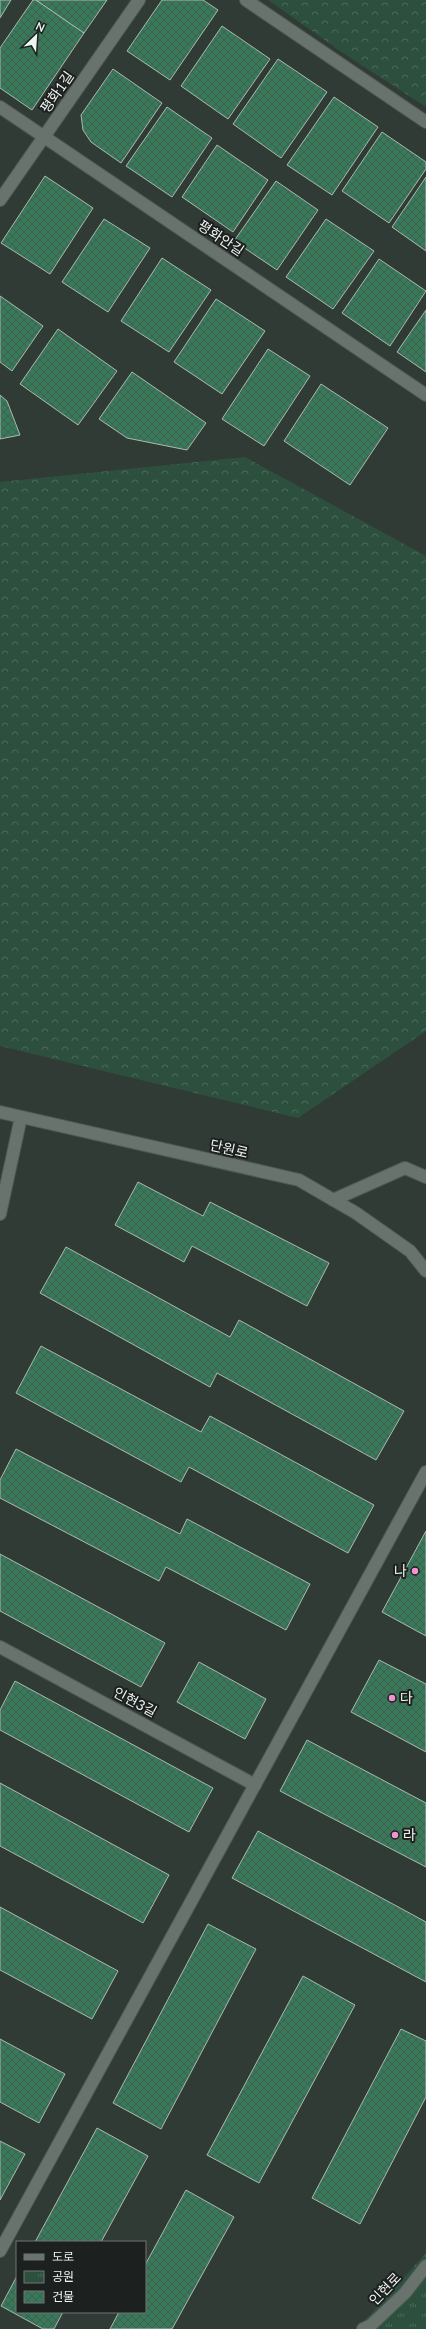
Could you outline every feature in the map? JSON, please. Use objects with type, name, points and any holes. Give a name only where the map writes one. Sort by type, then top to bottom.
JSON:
[{"type":"street","name":"평화1길","points":[[0,200],[139,0]]},
{"type":"street","points":[[246,0],[426,122]]},
{"type":"street","name":"평화안길","points":[[0,107],[426,395]]},
{"type":"street","name":"단원로","points":[[0,1112],[299,1180],[356,1213],[410,1252],[426,1271]]},
{"type":"street","points":[[0,1214],[21,1117]]},
{"type":"street","points":[[333,1200],[405,1168],[426,1177]]},
{"type":"street","points":[[0,2251],[426,1472]]},
{"type":"street","name":"인현3길","points":[[0,1647],[255,1785]]},
{"type":"street","name":"인현로","points":[[363,2329],[370,2326],[405,2293],[426,2266]]},
{"type":"green space","points":[[268,0],[426,0],[426,107],[349,57]]},
{"type":"green space","points":[[245,457],[426,556],[426,1031],[298,1118],[0,1046],[0,482]]},
{"type":"green space","points":[[426,2253],[426,2329],[357,2329]]},
{"type":"building","points":[[0,0],[11,0],[0,18]]},
{"type":"building","points":[[33,0],[36,0],[84,33],[32,110],[0,88],[0,48]]},
{"type":"building","points":[[36,0],[107,0],[84,33]]},
{"type":"building","points":[[162,0],[203,0],[218,10],[170,80],[127,51]]},
{"type":"building","points":[[222,26],[270,59],[228,119],[181,86]]},
{"type":"building","points":[[278,59],[327,92],[281,158],[233,124]]},
{"type":"building","points":[[113,69],[162,103],[121,163],[91,142],[83,130],[81,115]]},
{"type":"building","points":[[334,97],[378,127],[332,195],[287,165]]},
{"type":"building","points":[[167,107],[212,138],[172,197],[126,166]]},
{"type":"building","points":[[382,132],[426,162],[426,169],[389,223],[342,191]]},
{"type":"building","points":[[217,145],[268,180],[233,232],[182,197]]},
{"type":"building","points":[[45,176],[93,208],[50,274],[1,243]]},
{"type":"building","points":[[426,177],[426,251],[392,227]]},
{"type":"building","points":[[276,181],[318,210],[277,270],[234,241]]},
{"type":"building","points":[[104,219],[150,248],[108,312],[62,282]]},
{"type":"building","points":[[326,219],[374,251],[333,309],[286,277]]},
{"type":"building","points":[[162,258],[211,290],[169,352],[121,321]]},
{"type":"building","points":[[379,259],[426,291],[390,346],[342,313]]},
{"type":"building","points":[[0,296],[43,326],[12,371],[0,362]]},
{"type":"building","points":[[216,299],[265,331],[222,394],[174,362]]},
{"type":"building","points":[[426,310],[426,372],[397,352]]},
{"type":"building","points":[[58,329],[117,371],[78,425],[20,384]]},
{"type":"building","points":[[268,349],[310,376],[264,446],[222,419]]},
{"type":"building","points":[[132,372],[206,423],[187,450],[127,438],[99,419]]},
{"type":"building","points":[[321,384],[388,428],[350,485],[284,441]]},
{"type":"building","points":[[0,395],[7,401],[20,435],[0,439]]},
{"type":"building","points":[[138,1182],[203,1216],[210,1202],[329,1263],[307,1306],[192,1246],[184,1262],[115,1225]]},
{"type":"building","points":[[66,1247],[230,1337],[239,1320],[404,1411],[376,1460],[217,1373],[210,1387],[40,1293]]},
{"type":"building","points":[[41,1346],[201,1432],[210,1416],[374,1505],[348,1553],[189,1467],[181,1482],[16,1393]]},
{"type":"building","points":[[16,1449],[180,1534],[187,1519],[310,1584],[286,1630],[166,1567],[159,1581],[0,1498],[0,1480]]},
{"type":"building","name":"나","points":[[426,1531],[426,1636],[382,1612]]},
{"type":"building","points":[[0,1554],[165,1643],[141,1687],[0,1611]]},
{"type":"building","name":"다","points":[[379,1660],[426,1684],[426,1752],[351,1712]]},
{"type":"building","points":[[199,1662],[266,1699],[245,1739],[177,1702]]},
{"type":"building","points":[[15,1681],[213,1788],[189,1832],[0,1730],[0,1710]]},
{"type":"building","name":"라","points":[[307,1740],[426,1803],[426,1867],[280,1791]]},
{"type":"building","points":[[0,1783],[169,1875],[143,1923],[0,1846]]},
{"type":"building","points":[[258,1831],[426,1922],[426,1982],[232,1878]]},
{"type":"building","points":[[0,1907],[118,1971],[92,2019],[0,1970]]},
{"type":"building","points":[[208,1924],[256,1949],[161,2129],[113,2103]]},
{"type":"building","points":[[303,1976],[355,2005],[259,2183],[207,2155]]},
{"type":"building","points":[[401,2029],[426,2041],[426,2097],[360,2224],[312,2198]]},
{"type":"building","points":[[0,2039],[65,2074],[39,2123],[0,2102]]},
{"type":"building","points":[[97,2128],[148,2156],[102,2241],[36,2241]]},
{"type":"building","points":[[0,2141],[25,2154],[0,2200]]},
{"type":"building","points":[[186,2190],[234,2217],[172,2329],[110,2329],[118,2313],[146,2313],[146,2263]]},
{"type":"building","points":[[16,2278],[16,2313],[62,2313],[54,2329],[43,2329],[1,2306]]},
{"type":"place","name":"나","points":[[415,1571]]},
{"type":"place","name":"다","points":[[392,1698]]},
{"type":"place","name":"라","points":[[395,1835]]}]
